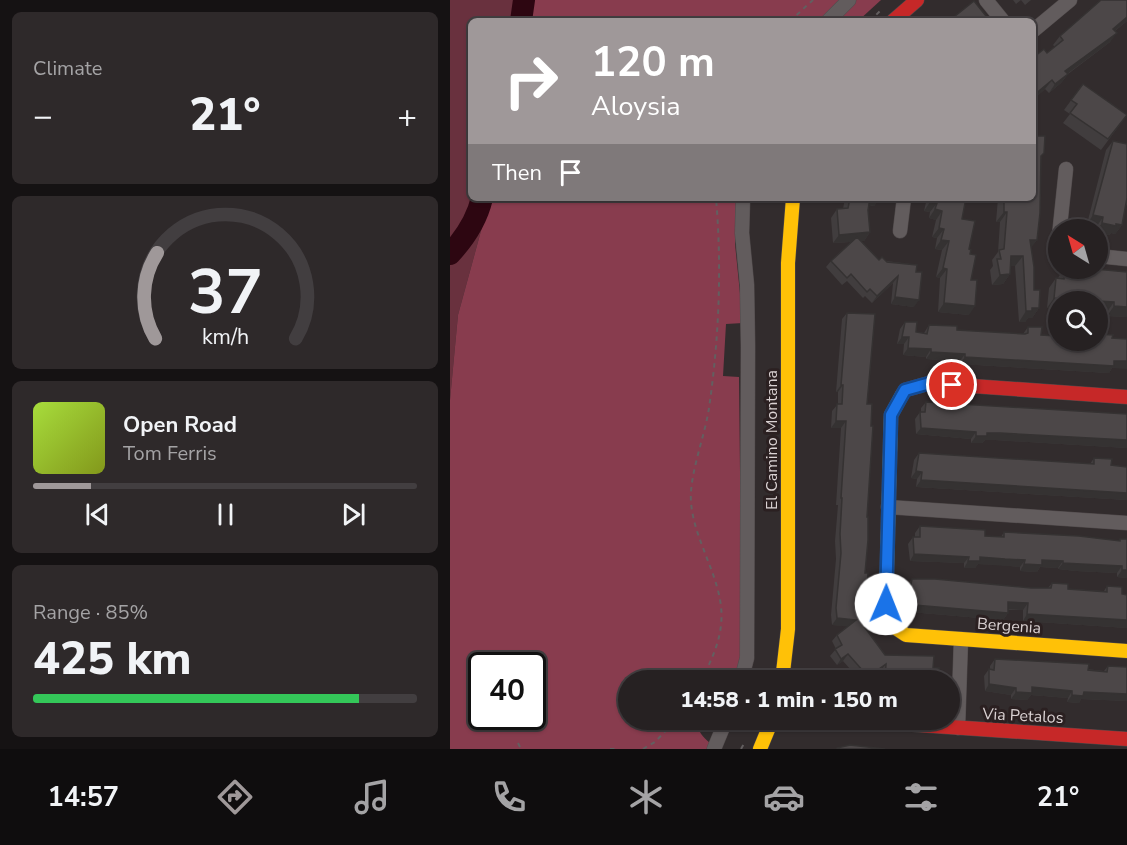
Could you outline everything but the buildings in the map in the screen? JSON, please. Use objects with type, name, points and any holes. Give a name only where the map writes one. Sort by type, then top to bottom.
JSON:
[{"type":"street","points":[[831,18],[849,0]]},
{"type":"street","points":[[896,18],[917,0]]},
{"type":"street","points":[[986,0],[1001,18]]},
{"type":"street","points":[[1036,28],[1070,0]]},
{"type":"street","points":[[1061,219],[1066,169]]},
{"type":"street","points":[[743,201],[748,387],[747,658],[744,670]]},
{"type":"street","name":"El Camino Montana","points":[[783,670],[788,629],[788,263],[793,201]]},
{"type":"street","points":[[900,231],[904,201]]},
{"type":"street","points":[[1108,257],[1127,259]]},
{"type":"street","points":[[1127,396],[930,383],[905,390],[891,415],[888,507],[1127,523]]},
{"type":"street","name":"Bergenia","points":[[888,507],[886,604],[891,625],[906,635],[1127,651]]},
{"type":"street","points":[[960,670],[961,639]]},
{"type":"street","name":"Via Petalos","points":[[960,728],[1127,739]]},
{"type":"street","points":[[714,749],[722,730]]},
{"type":"street","points":[[760,749],[768,730]]},
{"type":"path","points":[[793,18],[813,0]]},
{"type":"path","points":[[706,670],[716,646],[721,626],[719,597],[692,518],[690,499],[707,418],[715,357],[719,282],[716,201]]},
{"type":"path","points":[[649,749],[666,730]]},
{"type":"path","points":[[643,749],[655,742]]},
{"type":"path","points":[[518,743],[521,749]]},
{"type":"path","points":[[610,749],[615,749]]},
{"type":"shaded area","points":[[450,0],[530,0],[527,18],[468,18],[468,201],[489,201],[458,315],[450,400]]},
{"type":"shaded area","points":[[530,0],[881,0],[861,18],[527,18]]},
{"type":"shaded area","points":[[489,201],[738,201],[735,244],[743,323],[726,324],[723,376],[739,377],[742,658],[738,670],[618,670],[618,730],[700,730],[710,743],[707,749],[450,749],[450,400],[458,315]]},
{"type":"waterway","points":[[521,18],[524,0]]},
{"type":"waterway","points":[[450,254],[469,228],[481,201]]},
{"type":"traffic: slow","points":[[783,670],[788,629],[788,263],[793,201]]},
{"type":"traffic: slow","points":[[902,395],[891,415],[886,604],[891,625],[906,635],[1127,651]]},
{"type":"traffic: slow","points":[[760,749],[768,730]]},
{"type":"traffic: jam","points":[[896,18],[917,0]]},
{"type":"traffic: jam","points":[[902,395],[905,390],[930,383],[1127,397]]},
{"type":"traffic: jam","points":[[960,728],[1127,739]]},
{"type":"route","points":[[886,604],[891,415],[905,390],[930,383],[952,385]]}]
